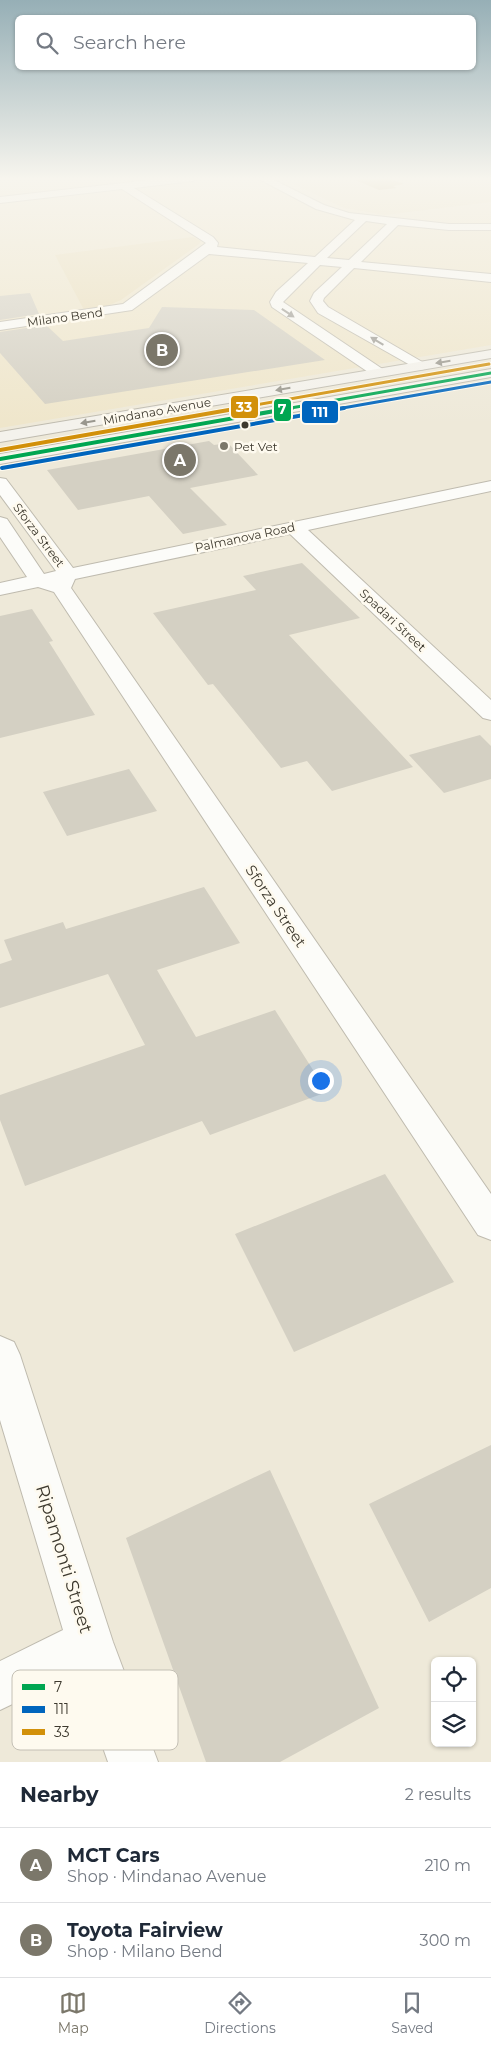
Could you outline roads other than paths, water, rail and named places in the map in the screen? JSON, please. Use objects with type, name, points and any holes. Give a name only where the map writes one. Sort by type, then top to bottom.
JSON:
[{"type":"main road","name":"Mindanao Avenue","points":[[0,437],[491,354]]},
{"type":"main road","name":"Mindanao Avenue","points":[[0,459],[491,374]]},
{"type":"street","name":"Milano Bend","points":[[0,326],[127,307],[193,260]]},
{"type":"street","points":[[309,260],[491,278]]},
{"type":"street","points":[[354,260],[319,296],[316,301],[318,306],[419,366]]},
{"type":"street","points":[[317,261],[276,302],[279,306],[379,373]]},
{"type":"street","name":"Sforza Street","points":[[0,483],[56,581],[491,1224]]},
{"type":"street","points":[[482,487],[491,502]]},
{"type":"street","name":"Palmanova Road","points":[[0,589],[56,581],[482,487]]},
{"type":"street","name":"Sforza Street","points":[[0,523],[56,581]]},
{"type":"street","name":"Spadari Street","points":[[294,527],[491,712]]},
{"type":"street","name":"Ripamonti Street","points":[[0,1355],[100,1670]]},
{"type":"street","points":[[33,1670],[90,1642]]},
{"type":"street","points":[[0,1686],[12,1680]]},
{"type":"street","name":"Ripamonti Street","points":[[129,1750],[133,1762]]},
{"type":"place","name":"Toyota Fairview","points":[[162,350]]},
{"type":"place","name":"Pet Vet","points":[[224,446]]},
{"type":"place","name":"MCT Cars","points":[[180,460]]}]
